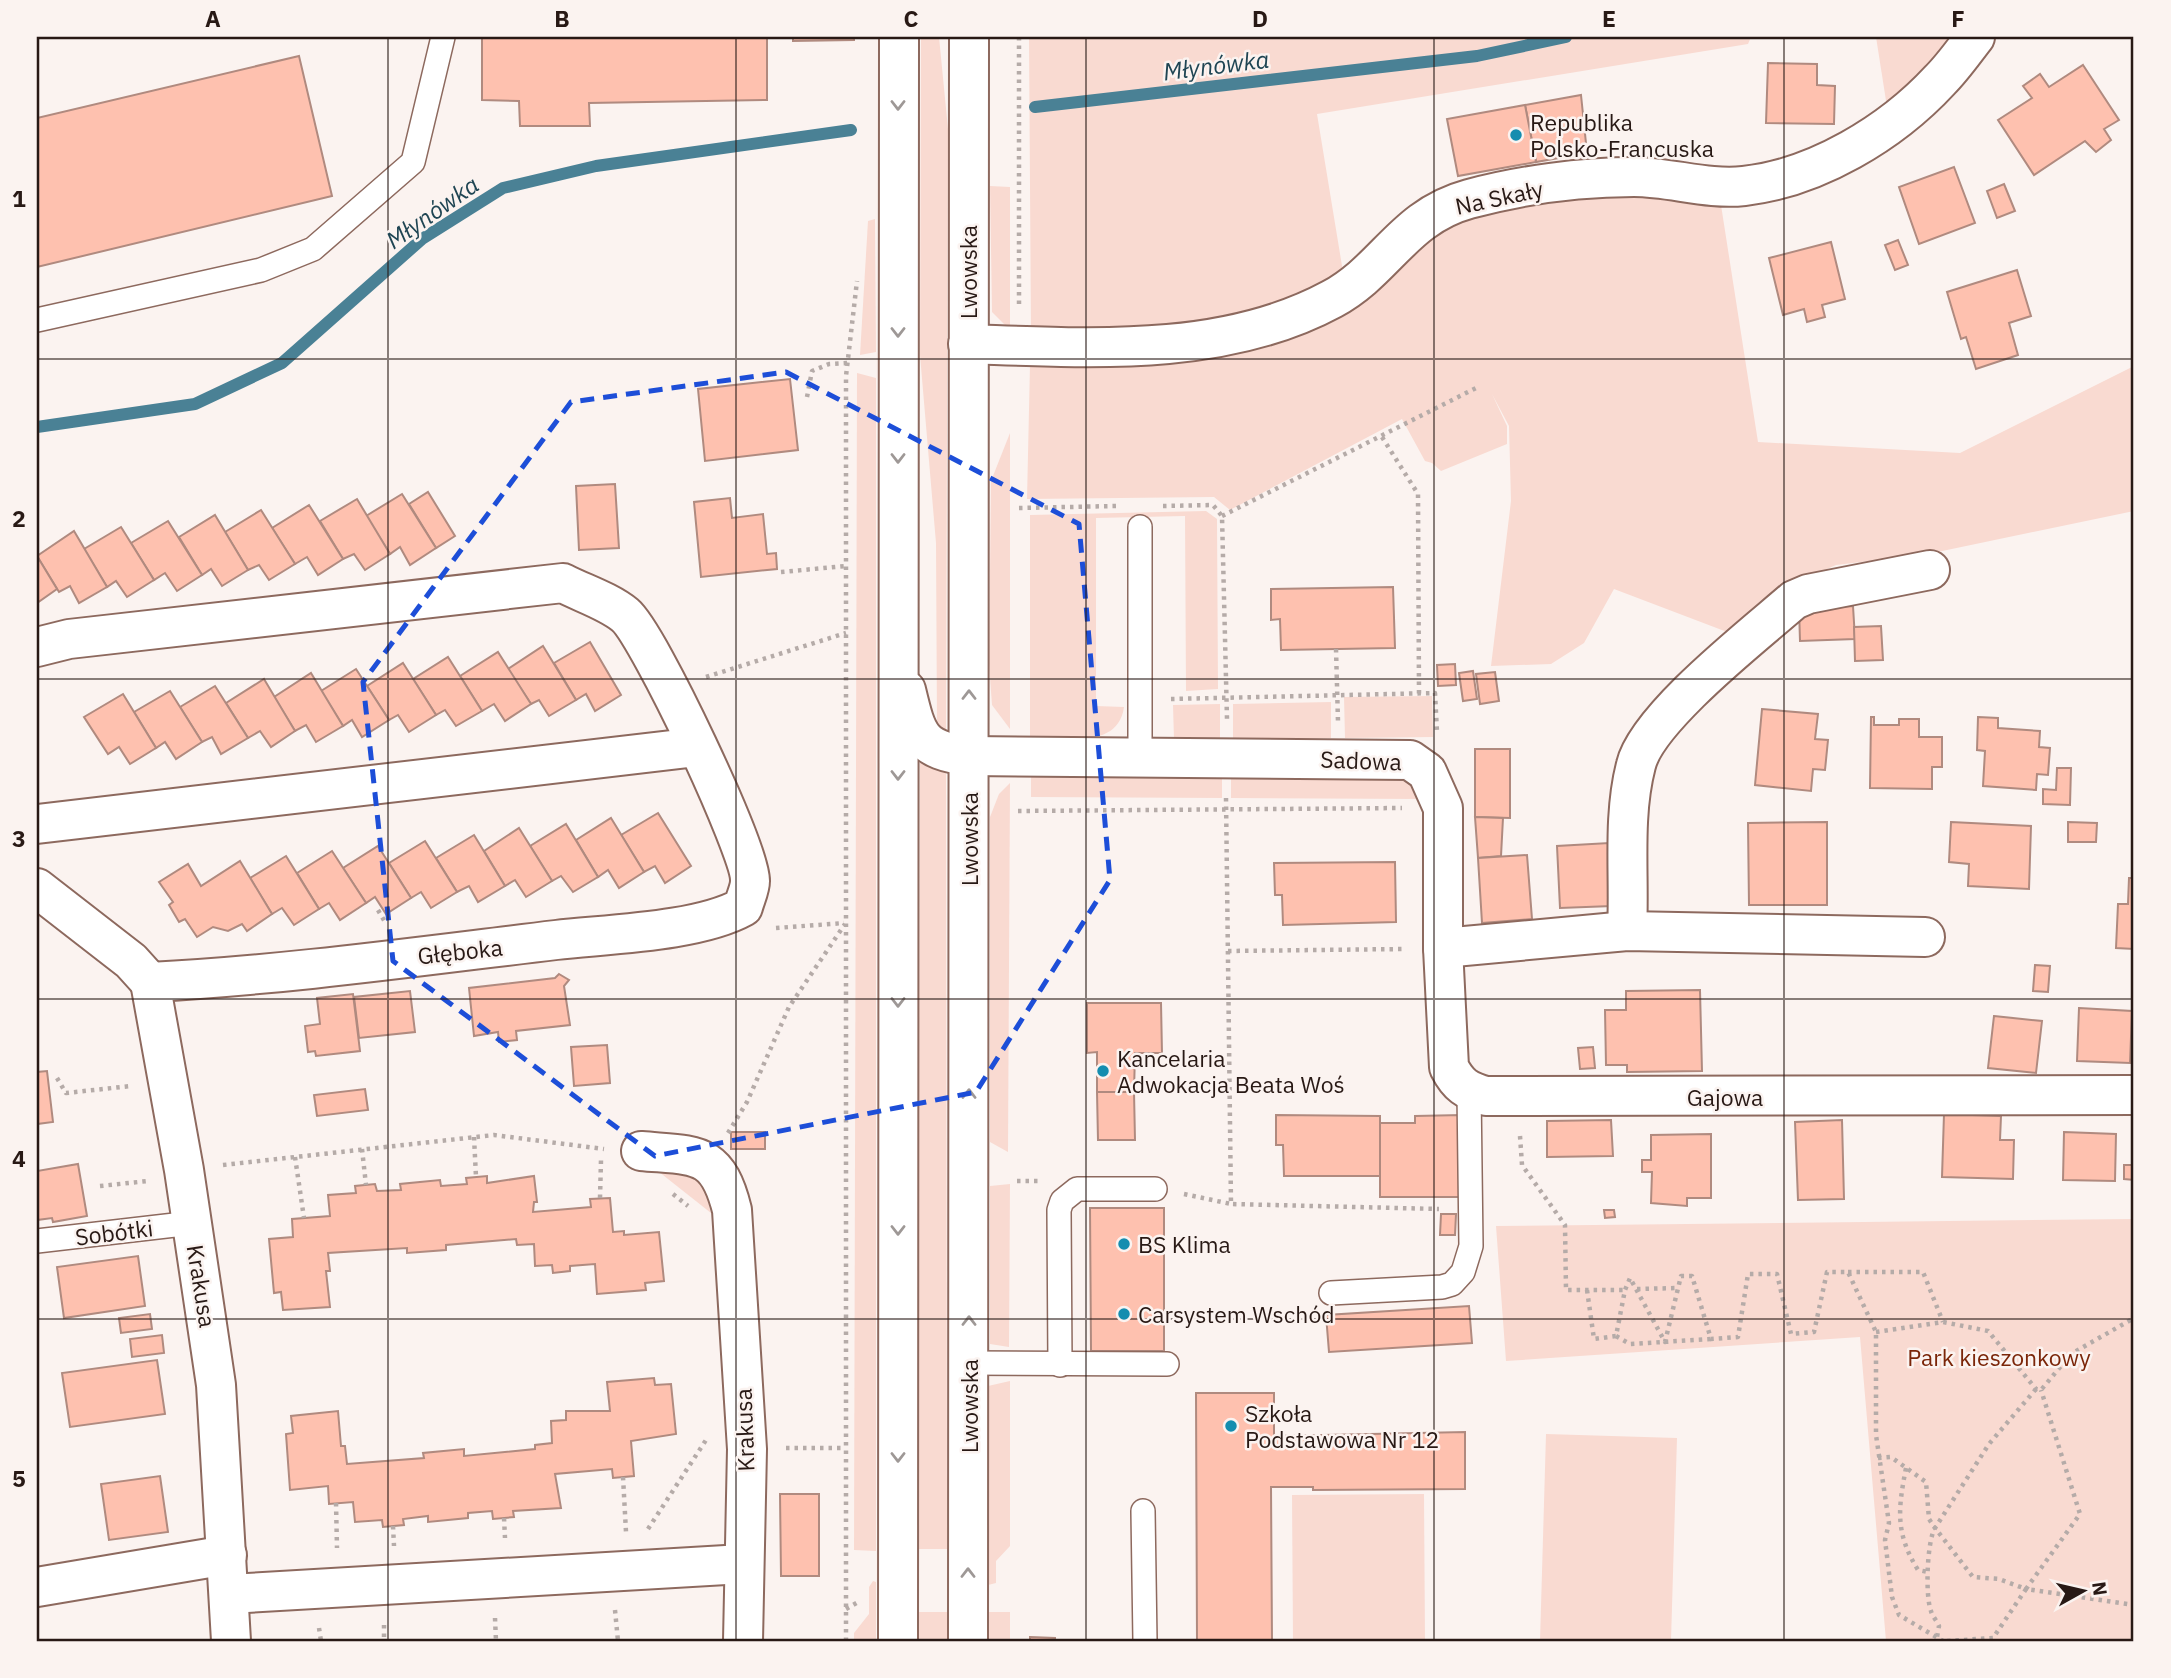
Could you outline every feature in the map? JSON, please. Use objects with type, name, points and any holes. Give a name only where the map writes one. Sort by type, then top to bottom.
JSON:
[{"type":"street","points":[[898,37],[898,1641]]},
{"type":"street","name":"Lwowska","points":[[968,1641],[969,37]]},
{"type":"street","name":"Na Skały","points":[[968,344],[1185,341],[1270,325],[1334,298],[1359,281],[1401,237],[1422,220],[1468,200],[1599,179],[1663,179],[1720,187],[1745,186],[1799,174],[1832,162],[1905,112],[1940,80],[1975,37]]},
{"type":"street","points":[[1627,932],[1630,810],[1636,765],[1644,744],[1673,710],[1794,600],[1808,594],[1930,570]]},
{"type":"street","points":[[37,647],[69,639],[563,583],[626,615],[673,692],[743,852],[750,881],[743,907]]},
{"type":"street","name":"Sadowa","points":[[898,658],[912,712],[929,746],[942,752],[970,756],[1410,760],[1427,772],[1443,808],[1443,948]]},
{"type":"street","points":[[37,824],[697,747]]},
{"type":"street","points":[[37,888],[131,961],[150,982]]},
{"type":"street","name":"Głęboka","points":[[150,982],[224,978],[622,933],[723,918],[743,907]]},
{"type":"street","points":[[1469,1091],[1456,1081],[1449,1067],[1443,948],[1627,932],[1925,937]]},
{"type":"street","name":"Krakusa","points":[[150,982],[169,1175],[192,1223],[216,1385],[231,1641]]},
{"type":"street","name":"Gajowa","points":[[1469,1091],[1486,1096],[2134,1095]]},
{"type":"street","points":[[641,1151],[691,1156],[710,1163]]},
{"type":"street","name":"Krakusa","points":[[710,1163],[725,1183],[733,1210],[747,1449],[743,1641]]},
{"type":"street","points":[[37,1587],[227,1555]]},
{"type":"street","points":[[229,1594],[743,1564]]},
{"type":"lane","points":[[37,320],[261,270],[313,250],[413,162],[443,37]]},
{"type":"lane","points":[[1140,527],[1140,757]]},
{"type":"lane","points":[[1331,1293],[1442,1287],[1452,1283],[1469,1261],[1469,1091]]},
{"type":"lane","points":[[1060,1364],[1059,1210],[1062,1201],[1077,1189],[1155,1189]]},
{"type":"lane","name":"Sobótki","points":[[37,1241],[192,1223]]},
{"type":"lane","points":[[969,1363],[1167,1364]]},
{"type":"lane","points":[[1143,1511],[1145,1641]]},
{"type":"path","points":[[1019,37],[1019,345]]},
{"type":"path","points":[[846,1641],[847,363],[857,280]]},
{"type":"path","points":[[807,397],[812,371],[829,364],[847,363]]},
{"type":"path","points":[[1222,516],[1478,387]]},
{"type":"path","points":[[1382,437],[1418,494],[1419,694]]},
{"type":"path","points":[[1161,506],[1213,505],[1222,516],[1227,726]]},
{"type":"path","points":[[1019,508],[1122,506]]},
{"type":"path","points":[[781,572],[846,566]]},
{"type":"path","points":[[673,692],[754,660],[846,633]]},
{"type":"path","points":[[1336,649],[1338,695]]},
{"type":"path","points":[[1142,699],[1435,693],[1436,757],[1427,772]]},
{"type":"path","points":[[1227,789],[1231,1204]]},
{"type":"path","points":[[1018,811],[1443,808]]},
{"type":"path","points":[[743,907],[774,929],[845,923]]},
{"type":"path","points":[[710,1163],[747,1102],[789,1007],[845,923]]},
{"type":"path","points":[[1228,951],[1443,948]]},
{"type":"path","points":[[57,1077],[66,1093],[137,1085]]},
{"type":"path","points":[[1516,1096],[1522,1164],[1565,1225],[1566,1290],[1625,1290]]},
{"type":"path","points":[[100,1186],[295,1157],[494,1135],[641,1151],[640,1169],[694,1210]]},
{"type":"path","points":[[474,1137],[476,1177]]},
{"type":"path","points":[[600,1198],[601,1148]]},
{"type":"path","points":[[362,1149],[366,1185]]},
{"type":"path","points":[[295,1157],[304,1218]]},
{"type":"path","points":[[1209,1197],[1231,1204],[1471,1210]]},
{"type":"path","points":[[1587,1290],[1594,1339],[1615,1336],[1630,1344],[1738,1337],[1748,1274],[1777,1274],[1791,1334],[1814,1332],[1827,1272],[1923,1272],[1943,1322]]},
{"type":"path","points":[[1848,1272],[1876,1332],[1878,1458],[1889,1524],[1885,1541],[1892,1597],[1899,1615],[1945,1641],[1993,1638],[2080,1514],[2038,1390],[1988,1331],[1943,1322],[1876,1332]]},
{"type":"path","points":[[1665,1342],[1681,1276],[1692,1276],[1711,1339]]},
{"type":"path","points":[[1615,1336],[1630,1278],[1665,1342]]},
{"type":"path","points":[[1636,1289],[1678,1288]]},
{"type":"path","points":[[1937,1637],[1939,1626],[1930,1609],[1928,1572],[1935,1528],[1989,1444],[2071,1354],[2134,1318]]},
{"type":"path","points":[[641,1539],[712,1431]]},
{"type":"path","points":[[747,1449],[845,1448]]},
{"type":"path","points":[[1878,1458],[1891,1457],[1926,1482],[1929,1519],[1973,1577],[1999,1579],[2025,1589],[2134,1605]]},
{"type":"path","points":[[1906,1467],[1898,1510],[1905,1549],[1918,1570],[1928,1572]]},
{"type":"path","points":[[623,1477],[626,1538]]},
{"type":"path","points":[[336,1503],[337,1551]]},
{"type":"path","points":[[614,1599],[618,1641]]},
{"type":"path","points":[[494,1604],[496,1641]]},
{"type":"highlighted area","points":[[786,372],[1079,524],[1110,880],[976,1092],[655,1156],[393,961],[363,682],[571,402]]},
{"type":"green space","points":[[921,37],[939,37],[948,129],[946,730],[943,733],[937,727],[936,543],[920,355]]},
{"type":"green space","points":[[1029,37],[1751,37],[1748,44],[1317,114],[1344,278],[1228,328],[1031,335]]},
{"type":"green space","points":[[1876,37],[1954,37],[1933,64],[1887,107]]},
{"type":"green space","points":[[990,186],[1010,187],[1010,330],[992,312]]},
{"type":"green space","points":[[1632,192],[1721,205],[1758,442],[1960,453],[2134,366],[2134,511],[1928,554],[1836,565],[1793,584],[1735,635],[1614,589],[1584,643],[1551,664],[1491,666],[1511,501],[1509,426],[1492,394],[1507,426],[1507,444],[1441,471],[1425,461],[1402,419],[1230,510],[1214,497],[1027,499],[1030,365],[1186,349],[1473,214]]},
{"type":"green space","points":[[875,219],[876,352],[860,355],[868,221]]},
{"type":"green space","points":[[857,373],[876,378],[876,1551],[854,1550]]},
{"type":"green space","points":[[1010,433],[1010,729],[992,705],[989,664],[991,481]]},
{"type":"green space","points":[[1206,511],[1217,519],[1218,689],[1186,691],[1185,516],[1096,518],[1096,706],[1124,707],[1120,721],[1100,736],[1072,739],[1030,736],[1030,515]]},
{"type":"green space","points":[[1432,696],[1433,737],[1345,738],[1344,697]]},
{"type":"green space","points":[[1331,702],[1331,738],[1233,740],[1233,704]]},
{"type":"green space","points":[[1220,704],[1220,739],[1174,740],[1173,705]]},
{"type":"green space","points":[[920,752],[946,770],[947,1549],[917,1549]]},
{"type":"green space","points":[[1031,771],[1222,773],[1222,798],[1031,797]]},
{"type":"green space","points":[[1231,772],[1399,776],[1416,788],[1422,799],[1231,798]]},
{"type":"green space","points":[[1010,783],[1008,1152],[990,1142],[990,817],[999,794]]},
{"type":"green space","points":[[644,1160],[695,1176],[706,1194],[711,1213]]},
{"type":"green space","points":[[1010,1184],[1009,1347],[990,1344],[990,1186]]},
{"type":"green space","name":"Park kieszonkowy","points":[[2134,1219],[2134,1641],[1886,1641],[1860,1337],[1506,1361],[1496,1226]]},
{"type":"green space","points":[[1010,1381],[1010,1546],[996,1561],[996,1583],[988,1585],[988,1386]]},
{"type":"green space","points":[[1546,1434],[1677,1438],[1671,1641],[1540,1641]]},
{"type":"green space","points":[[1424,1494],[1425,1641],[1293,1641],[1292,1495]]},
{"type":"green space","points":[[873,1581],[876,1582],[876,1641],[854,1641],[854,1633],[869,1614],[869,1587]]},
{"type":"green space","points":[[918,1612],[947,1612],[947,1641],[918,1641]]},
{"type":"green space","points":[[989,1612],[1010,1612],[1010,1641],[989,1641]]},
{"type":"building","points":[[482,37],[767,37],[767,100],[589,103],[590,126],[520,126],[519,101],[482,100]]},
{"type":"building","points":[[793,37],[854,37],[854,40],[793,41]]},
{"type":"building","points":[[299,56],[332,196],[37,267],[37,118]]},
{"type":"building","points":[[1768,63],[1817,64],[1817,85],[1835,86],[1834,124],[1766,123]]},
{"type":"building","points":[[2083,65],[2119,120],[2104,129],[2111,140],[2096,152],[2085,141],[2034,175],[1998,120],[2032,98],[2023,86],[2040,74],[2049,87]]},
{"type":"building","points":[[1581,95],[1587,153],[1536,162],[1525,105]]},
{"type":"building","points":[[1525,105],[1536,162],[1458,176],[1447,119]]},
{"type":"building","points":[[1954,167],[1975,223],[1919,244],[1899,187]]},
{"type":"building","points":[[2004,184],[2015,211],[1997,218],[1987,191]]},
{"type":"building","points":[[1898,240],[1908,265],[1895,270],[1885,245]]},
{"type":"building","points":[[1831,242],[1845,299],[1822,305],[1825,317],[1807,322],[1804,309],[1783,315],[1769,258]]},
{"type":"building","points":[[2017,270],[2031,316],[2009,323],[2018,355],[1976,369],[1966,337],[1961,339],[1947,292]]},
{"type":"building","points":[[790,379],[798,450],[705,461],[698,389]]},
{"type":"building","points":[[615,484],[619,548],[579,550],[576,486]]},
{"type":"building","points":[[428,492],[455,536],[436,548],[409,504]]},
{"type":"building","points":[[402,494],[436,548],[410,565],[400,547],[390,554],[366,516]]},
{"type":"building","points":[[730,498],[732,518],[763,514],[767,554],[776,553],[777,569],[701,577],[694,502]]},
{"type":"building","points":[[357,499],[390,554],[365,570],[354,554],[343,559],[320,521]]},
{"type":"building","points":[[309,505],[343,559],[318,575],[307,557],[295,564],[272,528]]},
{"type":"building","points":[[261,510],[295,564],[269,580],[259,565],[248,570],[225,532]]},
{"type":"building","points":[[215,515],[248,570],[222,586],[211,569],[202,575],[179,537]]},
{"type":"building","points":[[168,521],[202,575],[177,591],[165,573],[154,580],[131,543]]},
{"type":"building","points":[[121,527],[154,580],[127,597],[116,581],[107,587],[84,549]]},
{"type":"building","points":[[74,531],[107,587],[79,603],[70,586],[59,592],[37,556]]},
{"type":"building","points":[[37,556],[57,589],[37,603]]},
{"type":"building","points":[[1393,587],[1395,648],[1281,650],[1280,619],[1271,620],[1271,589]]},
{"type":"building","points":[[1853,606],[1855,639],[1800,641],[1799,608]]},
{"type":"building","points":[[1881,626],[1883,660],[1855,661],[1854,627]]},
{"type":"building","points":[[590,642],[621,695],[595,711],[586,694],[576,700],[554,663]]},
{"type":"building","points":[[543,646],[576,700],[549,716],[539,700],[531,704],[508,669]]},
{"type":"building","points":[[498,652],[531,704],[505,721],[494,704],[482,711],[460,676]]},
{"type":"building","points":[[448,657],[482,711],[456,726],[445,710],[436,715],[413,679]]},
{"type":"building","points":[[403,663],[436,715],[409,732],[398,715],[389,720],[367,686]]},
{"type":"building","points":[[1455,664],[1456,685],[1438,686],[1437,665]]},
{"type":"building","points":[[356,669],[389,720],[362,737],[352,720],[343,726],[321,691]]},
{"type":"building","points":[[1473,671],[1477,699],[1463,701],[1459,673]]},
{"type":"building","points":[[1495,672],[1499,701],[1480,704],[1476,674]]},
{"type":"building","points":[[311,673],[343,726],[316,742],[306,725],[295,731],[274,697]]},
{"type":"building","points":[[264,679],[295,731],[271,747],[260,731],[248,738],[226,703]]},
{"type":"building","points":[[215,686],[248,738],[221,754],[212,737],[202,742],[180,707]]},
{"type":"building","points":[[170,691],[202,742],[176,759],[165,742],[156,748],[134,712]]},
{"type":"building","points":[[123,694],[156,748],[130,764],[119,747],[108,754],[84,717]]},
{"type":"building","points":[[1762,709],[1818,714],[1815,739],[1828,740],[1825,770],[1813,769],[1811,791],[1755,785]]},
{"type":"building","points":[[1871,717],[1874,717],[1874,725],[1899,725],[1899,719],[1919,719],[1919,737],[1942,737],[1942,767],[1932,767],[1932,789],[1870,788]]},
{"type":"building","points":[[1978,717],[1998,718],[1998,728],[2040,731],[2039,747],[2050,748],[2048,775],[2037,774],[2036,790],[1983,786],[1985,751],[1977,750]]},
{"type":"building","points":[[1475,749],[1510,749],[1510,818],[1475,817]]},
{"type":"building","points":[[2057,768],[2071,768],[2070,805],[2043,804],[2043,789],[2056,790]]},
{"type":"building","points":[[658,813],[691,866],[665,883],[655,866],[644,872],[621,835]]},
{"type":"building","points":[[1475,817],[1503,818],[1501,856],[1478,858]]},
{"type":"building","points":[[611,818],[644,872],[619,888],[608,870],[598,877],[576,840]]},
{"type":"building","points":[[1827,822],[1827,905],[1749,905],[1748,823]]},
{"type":"building","points":[[1951,822],[2031,826],[2029,889],[1968,886],[1969,864],[1949,862]]},
{"type":"building","points":[[2068,822],[2097,823],[2096,842],[2068,842]]},
{"type":"building","points":[[566,824],[598,877],[573,892],[561,876],[552,881],[530,846]]},
{"type":"building","points":[[519,828],[552,881],[526,897],[515,880],[505,886],[484,851]]},
{"type":"building","points":[[474,835],[505,886],[478,902],[469,886],[457,892],[436,858]]},
{"type":"building","points":[[425,841],[457,892],[431,908],[421,892],[411,898],[389,863]]},
{"type":"building","points":[[1609,843],[1612,906],[1560,908],[1557,846]]},
{"type":"building","points":[[378,846],[411,898],[386,914],[375,897],[366,903],[343,868]]},
{"type":"building","points":[[332,851],[366,903],[340,920],[329,903],[319,909],[297,873]]},
{"type":"building","points":[[1527,855],[1532,919],[1482,923],[1478,858]]},
{"type":"building","points":[[286,856],[319,909],[294,925],[282,908],[272,914],[250,878]]},
{"type":"building","points":[[240,861],[272,914],[247,931],[242,924],[228,931],[213,927],[197,937],[185,919],[179,922],[169,905],[173,902],[159,882],[188,864],[201,886]]},
{"type":"building","points":[[1395,862],[1396,922],[1283,925],[1282,895],[1275,895],[1274,863]]},
{"type":"building","points":[[2129,878],[2134,878],[2134,949],[2116,948],[2118,904],[2128,904]]},
{"type":"building","points":[[2035,965],[2050,966],[2048,992],[2033,991]]},
{"type":"building","points":[[559,974],[569,980],[564,986],[570,1025],[516,1031],[517,1040],[499,1042],[498,1032],[474,1036],[469,988],[555,978]]},
{"type":"building","points":[[1700,990],[1702,1071],[1627,1072],[1627,1065],[1606,1065],[1605,1010],[1626,1010],[1626,991]]},
{"type":"building","points":[[410,991],[415,1032],[359,1038],[354,997]]},
{"type":"building","points":[[353,994],[360,1051],[316,1056],[315,1051],[308,1052],[305,1026],[320,1024],[317,998]]},
{"type":"building","points":[[1087,1003],[1161,1003],[1162,1053],[1135,1053],[1134,1092],[1097,1092],[1097,1052],[1087,1053]]},
{"type":"building","points":[[2079,1008],[2132,1011],[2130,1063],[2077,1061]]},
{"type":"building","points":[[1994,1016],[2042,1021],[2036,1073],[1988,1068]]},
{"type":"building","points":[[607,1045],[610,1083],[574,1086],[571,1047]]},
{"type":"building","points":[[1593,1047],[1595,1068],[1580,1069],[1578,1048]]},
{"type":"building","points":[[47,1071],[53,1122],[37,1124],[37,1072]]},
{"type":"building","points":[[365,1089],[368,1110],[317,1116],[314,1095]]},
{"type":"building","points":[[1097,1092],[1134,1092],[1135,1140],[1098,1140]]},
{"type":"building","points":[[1944,1114],[2001,1116],[2000,1140],[2014,1140],[2013,1179],[1942,1177]]},
{"type":"building","points":[[1276,1115],[1380,1116],[1380,1176],[1284,1176],[1283,1145],[1276,1145]]},
{"type":"building","points":[[1462,1115],[1462,1197],[1380,1197],[1380,1123],[1415,1123],[1415,1116]]},
{"type":"building","points":[[1611,1120],[1613,1156],[1547,1157],[1547,1121]]},
{"type":"building","points":[[1842,1120],[1844,1199],[1798,1200],[1795,1122]]},
{"type":"building","points":[[731,1132],[765,1132],[765,1149],[731,1149]]},
{"type":"building","points":[[2064,1132],[2116,1134],[2115,1181],[2063,1180]]},
{"type":"building","points":[[1711,1134],[1711,1198],[1687,1198],[1687,1206],[1651,1203],[1652,1172],[1642,1172],[1642,1160],[1651,1160],[1651,1135]]},
{"type":"building","points":[[78,1164],[87,1216],[53,1222],[52,1218],[37,1220],[37,1171]]},
{"type":"building","points":[[2124,1165],[2134,1165],[2134,1180],[2124,1179]]},
{"type":"building","points":[[487,1176],[487,1183],[534,1176],[537,1202],[534,1202],[533,1212],[591,1207],[590,1199],[610,1198],[613,1232],[624,1231],[624,1235],[659,1232],[664,1281],[645,1283],[646,1290],[597,1294],[595,1264],[570,1266],[570,1271],[553,1273],[552,1265],[535,1266],[534,1244],[517,1245],[516,1239],[446,1245],[446,1250],[407,1253],[407,1248],[328,1253],[330,1271],[326,1271],[330,1307],[283,1310],[281,1292],[274,1293],[269,1239],[293,1237],[292,1219],[330,1216],[328,1195],[356,1193],[355,1186],[375,1184],[377,1191],[401,1190],[400,1184],[440,1180],[441,1186],[467,1184],[466,1178]]},
{"type":"building","points":[[1090,1208],[1164,1208],[1164,1351],[1091,1351]]},
{"type":"building","points":[[1604,1210],[1614,1210],[1615,1217],[1605,1218]]},
{"type":"building","points":[[1441,1214],[1456,1214],[1455,1235],[1440,1235]]},
{"type":"building","points":[[138,1256],[145,1306],[64,1318],[57,1267]]},
{"type":"building","points":[[1469,1306],[1472,1343],[1329,1352],[1326,1315]]},
{"type":"building","points":[[150,1314],[152,1329],[121,1333],[119,1318]]},
{"type":"building","points":[[162,1335],[164,1353],[132,1357],[130,1339]]},
{"type":"building","points":[[157,1360],[165,1414],[70,1427],[62,1373]]},
{"type":"building","points":[[654,1378],[655,1385],[671,1384],[676,1434],[631,1441],[634,1476],[613,1478],[612,1469],[555,1474],[561,1508],[513,1511],[514,1517],[493,1519],[492,1511],[468,1513],[468,1518],[428,1522],[428,1516],[403,1519],[404,1525],[383,1527],[382,1520],[355,1522],[353,1502],[329,1504],[328,1486],[290,1490],[286,1434],[293,1433],[291,1416],[338,1411],[341,1446],[345,1446],[347,1464],[424,1458],[423,1453],[464,1449],[464,1456],[535,1449],[535,1445],[552,1443],[551,1421],[566,1420],[566,1411],[610,1411],[607,1382]]},
{"type":"building","points":[[1196,1393],[1274,1393],[1274,1436],[1465,1432],[1465,1489],[1313,1490],[1313,1487],[1271,1487],[1272,1641],[1197,1641]]},
{"type":"building","points":[[160,1476],[168,1532],[109,1540],[101,1484]]},
{"type":"building","points":[[780,1494],[819,1494],[819,1576],[781,1576]]},
{"type":"building","points":[[1030,1637],[1055,1638],[1055,1641],[1030,1641]]},
{"type":"waterway","name":"Młynówka","points":[[1035,107],[1477,56],[1566,37]]},
{"type":"waterway","name":"Młynówka","points":[[37,427],[195,404],[282,363],[422,239],[503,188],[596,166],[851,130]]},
{"type":"place","name":"Republika Polsko-Francuska","points":[[1516,135]]},
{"type":"place","name":"Kancelaria Adwokacja Beata Woś","points":[[1103,1071]]},
{"type":"place","name":"BS Klima","points":[[1124,1244]]},
{"type":"place","name":"Carsystem Wschód","points":[[1124,1314]]},
{"type":"place","name":"Szkoła Podstawowa Nr 12","points":[[1231,1426]]}]
